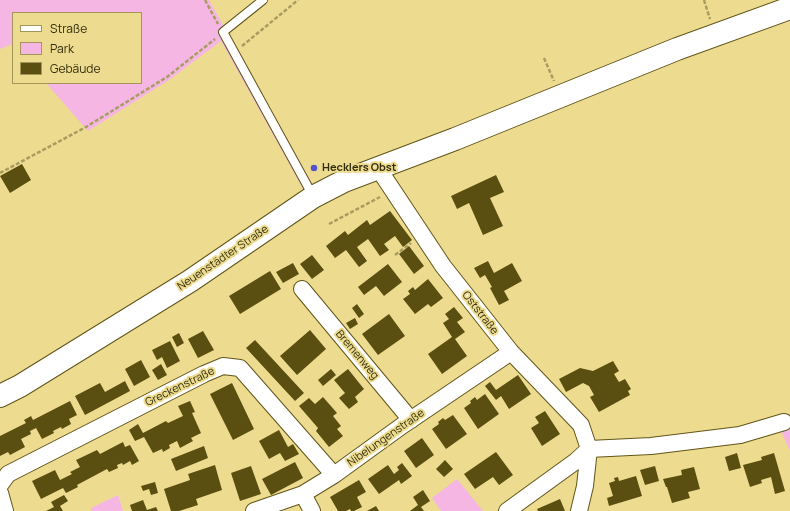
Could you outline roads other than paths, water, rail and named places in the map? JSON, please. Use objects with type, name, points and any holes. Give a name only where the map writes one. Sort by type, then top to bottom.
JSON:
[{"type":"main road","name":"Neuenstädter Straße","points":[[0,396],[20,386],[190,281],[313,197],[361,174],[455,139],[560,95],[677,49],[790,8]]},
{"type":"street","name":"Oststraße","points":[[378,168],[443,266],[511,352],[581,425],[589,449]]},
{"type":"street","name":"Bremenweg","points":[[302,289],[411,420]]},
{"type":"street","name":"Nibelungenstraße","points":[[254,511],[303,494],[334,475],[411,420],[511,352]]},
{"type":"street","name":"Greckenstraße","points":[[0,485],[8,474],[204,374],[223,366],[240,368],[334,475]]},
{"type":"street","points":[[507,511],[576,461],[589,449],[651,446],[740,436],[784,422]]},
{"type":"street","points":[[579,511],[585,486],[589,449]]},
{"type":"street","points":[[0,493],[6,511]]},
{"type":"street","points":[[303,494],[312,511]]},
{"type":"lane","points":[[263,0],[223,32],[313,197]]},
{"type":"place","name":"Hecklers Obst","points":[[314,168]]}]
